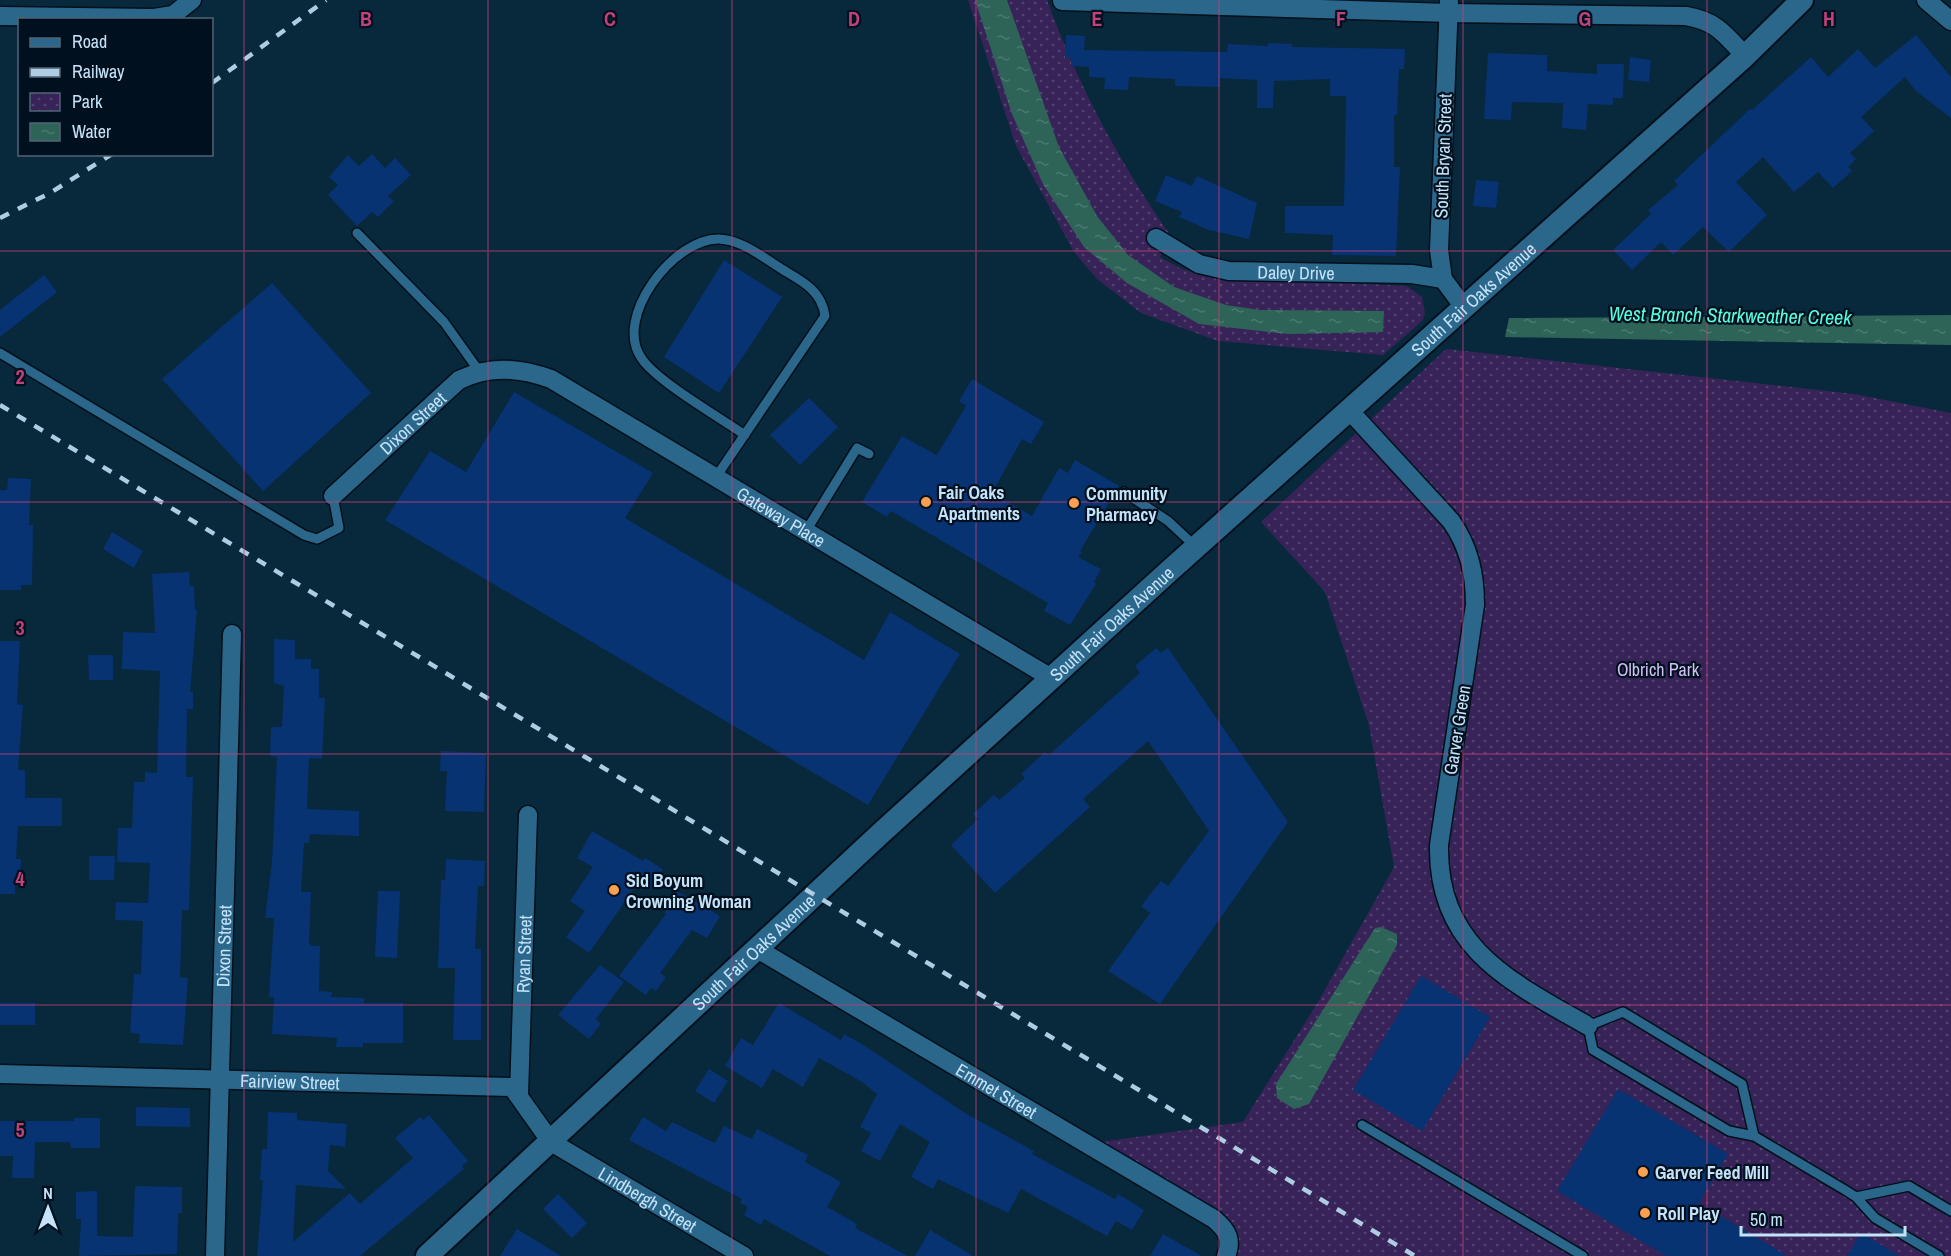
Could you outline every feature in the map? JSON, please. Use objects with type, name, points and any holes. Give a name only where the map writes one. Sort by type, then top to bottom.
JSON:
[{"type":"street","name":"South Fair Oaks Avenue","points":[[427,1256],[759,950],[880,834],[1348,409],[1745,56],[1802,0]]},
{"type":"street","points":[[1926,0],[1951,21]]},
{"type":"street","points":[[1062,1],[1449,6],[1686,16],[1705,19],[1719,27],[1745,56]]},
{"type":"street","points":[[0,16],[154,18],[173,15],[190,2]]},
{"type":"street","name":"South Bryan Street","points":[[1443,279],[1439,250],[1449,6]]},
{"type":"street","name":"Daley Drive","points":[[1156,238],[1199,264],[1229,271],[1412,274],[1443,279]]},
{"type":"street","points":[[1443,279],[1464,306]]},
{"type":"street","name":"Dixon Street","points":[[333,496],[459,380],[479,371],[503,368]]},
{"type":"street","name":"Gateway Place","points":[[503,368],[527,371],[551,379],[1053,679]]},
{"type":"street","name":"Garver Green","points":[[1348,409],[1451,521],[1462,536],[1473,569],[1475,605],[1439,845],[1441,885],[1447,904],[1460,932],[1479,956],[1542,1000],[1588,1026]]},
{"type":"street","name":"Dixon Street","points":[[215,1256],[232,634]]},
{"type":"street","name":"Ryan Street","points":[[519,1094],[528,815]]},
{"type":"street","name":"Emmet Street","points":[[759,950],[1214,1219],[1229,1237],[1230,1246],[1226,1256]]},
{"type":"street","name":"Fairview Street","points":[[0,1074],[499,1086],[512,1088],[519,1094]]},
{"type":"street","points":[[519,1094],[551,1142]]},
{"type":"street","name":"Lindbergh Street","points":[[551,1142],[744,1256]]},
{"type":"lane","points":[[357,233],[444,322],[479,371]]},
{"type":"lane","points":[[716,477],[745,435],[825,316],[824,305],[818,294],[802,281],[737,243],[719,239],[682,250],[659,275],[638,310],[634,334],[641,358],[659,376],[745,435]]},
{"type":"lane","points":[[0,353],[304,535],[317,539],[339,528],[333,496]]},
{"type":"lane","points":[[806,531],[857,448],[869,454]]},
{"type":"lane","points":[[1124,492],[1168,521],[1196,547]]},
{"type":"lane","points":[[1754,1136],[1742,1084],[1623,1012],[1588,1026],[1593,1050],[1729,1131],[1754,1136],[1856,1197],[1875,1218],[1939,1256]]},
{"type":"lane","points":[[1362,1125],[1583,1256]]},
{"type":"lane","points":[[1856,1197],[1909,1186],[1951,1211]]},
{"type":"green space","points":[[968,0],[1047,0],[1072,62],[1101,122],[1134,180],[1171,236],[1160,257],[1180,268],[1207,276],[1407,286],[1422,297],[1425,314],[1422,321],[1383,355],[1218,341],[1141,313],[1097,279],[1074,252],[1016,146]]},
{"type":"green space","name":"Olbrich Park","points":[[1446,349],[1854,394],[1951,413],[1951,1256],[1226,1256],[1229,1237],[1086,1144],[1243,1122],[1318,1002],[1394,867],[1369,725],[1325,592],[1261,522]]},
{"type":"water","points":[[975,0],[1007,0],[1059,147],[1097,216],[1128,255],[1174,287],[1226,305],[1260,310],[1384,311],[1383,332],[1288,334],[1199,324],[1127,283],[1084,247],[1043,184],[1012,114]]},
{"type":"water","points":[[1951,315],[1951,345],[1505,337],[1509,318]]},
{"type":"water","points":[[1381,927],[1397,934],[1397,945],[1309,1104],[1294,1109],[1277,1098],[1276,1084],[1375,928]]},
{"type":"building","points":[[1066,35],[1085,36],[1084,50],[1227,52],[1228,44],[1268,46],[1268,43],[1292,44],[1292,47],[1405,49],[1404,69],[1399,69],[1397,115],[1394,115],[1394,167],[1400,167],[1396,256],[1332,255],[1333,235],[1285,233],[1285,206],[1344,206],[1346,96],[1330,96],[1330,79],[1274,81],[1273,108],[1257,108],[1257,80],[1220,78],[1220,87],[1175,86],[1175,79],[1129,77],[1128,90],[1104,89],[1105,78],[1089,77],[1089,67],[1071,66],[1071,58],[1065,58]]},
{"type":"building","points":[[1916,35],[1951,77],[1951,118],[1916,91],[1905,77],[1861,117],[1874,131],[1850,153],[1856,159],[1848,167],[1852,171],[1833,188],[1818,172],[1794,192],[1763,157],[1736,182],[1767,215],[1729,252],[1703,227],[1673,255],[1661,242],[1632,270],[1613,250],[1651,214],[1648,210],[1678,185],[1674,181],[1750,109],[1752,110],[1811,57],[1828,77],[1858,49],[1875,68]]},
{"type":"building","points":[[1488,53],[1547,55],[1547,71],[1597,74],[1597,64],[1624,64],[1623,98],[1613,98],[1613,105],[1588,104],[1586,130],[1562,128],[1563,103],[1512,102],[1511,120],[1484,119]]},
{"type":"building","points":[[1630,57],[1651,60],[1649,82],[1628,80]]},
{"type":"building","points":[[372,154],[385,168],[395,158],[411,175],[388,196],[394,201],[378,217],[372,212],[357,226],[328,195],[338,185],[329,177],[348,155],[359,166]]},
{"type":"building","points":[[1166,175],[1192,186],[1197,176],[1257,203],[1249,239],[1209,230],[1179,217],[1182,212],[1155,201]]},
{"type":"building","points":[[1476,180],[1499,182],[1496,208],[1473,206]]},
{"type":"building","points":[[724,260],[782,297],[719,393],[664,357]]},
{"type":"building","points":[[44,275],[57,292],[0,337],[0,310]]},
{"type":"building","points":[[272,283],[371,393],[263,491],[162,379]]},
{"type":"building","name":"Fair Oaks Apartments","points":[[972,379],[1044,422],[1031,444],[1022,439],[992,493],[1032,516],[1059,468],[1068,473],[1075,460],[1119,486],[1080,551],[1082,552],[1078,557],[1101,569],[1094,582],[1096,584],[1070,625],[1044,611],[1048,603],[891,511],[887,517],[862,502],[902,436],[937,455],[966,406],[959,401]]},
{"type":"building","points":[[514,392],[653,473],[625,518],[864,660],[890,612],[960,654],[868,805],[385,520],[430,451],[466,472]]},
{"type":"building","points":[[809,398],[838,427],[800,465],[770,435]]},
{"type":"building","points":[[8,478],[31,479],[29,525],[33,525],[32,585],[21,585],[21,590],[0,590],[0,490],[7,490]]},
{"type":"building","points":[[112,532],[143,551],[134,568],[103,549]]},
{"type":"building","points":[[189,572],[190,586],[194,586],[195,610],[197,610],[190,692],[193,692],[193,709],[187,709],[186,777],[193,777],[189,910],[182,910],[180,977],[188,978],[183,1045],[139,1043],[140,1034],[130,1033],[134,974],[141,974],[143,921],[115,920],[116,902],[148,903],[150,863],[117,862],[118,828],[132,828],[134,782],[145,782],[145,772],[157,773],[160,671],[122,669],[123,632],[155,633],[152,574]]},
{"type":"building","points":[[274,639],[295,640],[295,659],[311,659],[311,669],[319,669],[319,698],[325,698],[322,759],[309,758],[307,809],[359,811],[359,836],[310,834],[309,843],[304,843],[301,892],[311,892],[309,943],[312,946],[320,946],[319,991],[332,992],[331,997],[364,998],[364,1003],[403,1003],[403,1043],[363,1043],[363,1047],[336,1047],[337,1038],[272,1034],[274,997],[269,997],[274,918],[265,918],[272,862],[277,757],[270,756],[271,727],[282,727],[284,686],[274,683]]},
{"type":"building","points":[[0,641],[20,641],[17,704],[23,705],[18,770],[25,770],[25,798],[62,798],[62,826],[18,826],[16,859],[21,859],[20,877],[15,877],[15,894],[0,894]]},
{"type":"building","points":[[1156,648],[1161,653],[1168,648],[1288,822],[1160,1004],[1108,971],[1150,913],[1141,906],[1161,881],[1168,886],[1209,831],[1148,741],[1083,799],[1090,807],[995,893],[951,845],[978,819],[973,814],[994,795],[999,800],[1025,778],[1021,774],[1045,752],[1049,755],[1140,673],[1135,666]]},
{"type":"building","points":[[88,655],[113,655],[113,680],[89,680]]},
{"type":"building","points":[[441,751],[486,753],[484,812],[445,811],[447,771],[440,771]]},
{"type":"building","points":[[592,831],[643,861],[645,858],[663,869],[650,890],[638,883],[589,953],[566,937],[585,911],[570,901],[593,867],[577,858]]},
{"type":"building","points":[[89,856],[115,856],[114,880],[89,880]]},
{"type":"building","points":[[446,859],[485,861],[484,886],[478,886],[475,949],[481,949],[481,1040],[453,1040],[455,968],[438,968],[441,880],[445,880]]},
{"type":"building","points":[[378,891],[400,891],[397,958],[375,957]]},
{"type":"building","points":[[677,891],[720,916],[707,938],[692,930],[660,973],[666,977],[656,991],[651,988],[646,995],[619,976],[666,914],[664,913]]},
{"type":"building","points":[[600,965],[624,982],[596,1019],[601,1024],[589,1039],[558,1015]]},
{"type":"building","points":[[1421,976],[1490,1017],[1422,1131],[1353,1090]]},
{"type":"building","points":[[0,1003],[35,1003],[35,1025],[0,1025]]},
{"type":"building","points":[[779,1003],[841,1040],[844,1034],[862,1044],[965,1113],[1034,1151],[1032,1154],[1115,1199],[1118,1194],[1144,1210],[1132,1230],[1116,1221],[1107,1236],[1021,1189],[1008,1213],[938,1179],[933,1189],[911,1177],[930,1142],[900,1124],[880,1161],[861,1151],[871,1133],[860,1127],[877,1094],[862,1082],[819,1058],[803,1087],[773,1069],[762,1088],[725,1066],[741,1038],[753,1045]]},
{"type":"building","points":[[709,1069],[728,1081],[714,1103],[695,1091]]},
{"type":"building","name":"Garver Feed Mill","points":[[1618,1089],[1728,1154],[1699,1203],[1787,1256],[1666,1256],[1557,1191]]},
{"type":"building","points":[[136,1107],[190,1108],[190,1127],[136,1126]]},
{"type":"building","points":[[268,1112],[297,1113],[297,1120],[347,1124],[345,1147],[330,1145],[328,1171],[346,1189],[296,1185],[293,1242],[350,1193],[360,1204],[413,1158],[395,1138],[420,1117],[423,1120],[429,1115],[468,1161],[462,1166],[464,1169],[360,1256],[257,1256],[263,1180],[260,1180],[262,1149],[267,1149]]},
{"type":"building","points":[[643,1117],[666,1131],[672,1122],[715,1143],[724,1126],[752,1139],[757,1129],[808,1155],[805,1162],[841,1182],[827,1207],[857,1224],[855,1228],[908,1256],[830,1256],[764,1219],[761,1225],[744,1215],[748,1207],[740,1203],[742,1199],[629,1140]]},
{"type":"building","points":[[74,1118],[100,1118],[100,1148],[71,1148],[70,1142],[35,1142],[34,1178],[12,1178],[13,1156],[0,1156],[0,1121],[74,1121]]},
{"type":"building","points":[[135,1186],[182,1187],[182,1213],[178,1213],[177,1254],[79,1256],[81,1219],[76,1219],[76,1192],[97,1191],[97,1236],[133,1237]]},
{"type":"building","points":[[558,1194],[587,1223],[572,1238],[543,1209]]},
{"type":"building","points":[[517,1229],[561,1256],[500,1256]]},
{"type":"building","points":[[930,1230],[973,1256],[915,1256]]},
{"type":"building","points":[[1861,1233],[1900,1256],[1847,1256]]},
{"type":"building","points":[[1163,1234],[1202,1256],[1150,1256]]},
{"type":"railway","points":[[213,82],[326,0]]},
{"type":"railway","points":[[0,218],[50,193],[109,156]]},
{"type":"railway","points":[[0,405],[1415,1256]]},
{"type":"place","name":"Fair Oaks Apartments","points":[[926,502]]},
{"type":"place","name":"Community Pharmacy","points":[[1074,503]]},
{"type":"place","name":"Sid Boyum Crowning Woman","points":[[614,890]]},
{"type":"place","name":"Garver Feed Mill","points":[[1643,1172]]},
{"type":"place","name":"Roll Play","points":[[1645,1213]]},
{"type":"water label","name":"West Branch Starkweather Creek","points":[[1730,315]]}]
